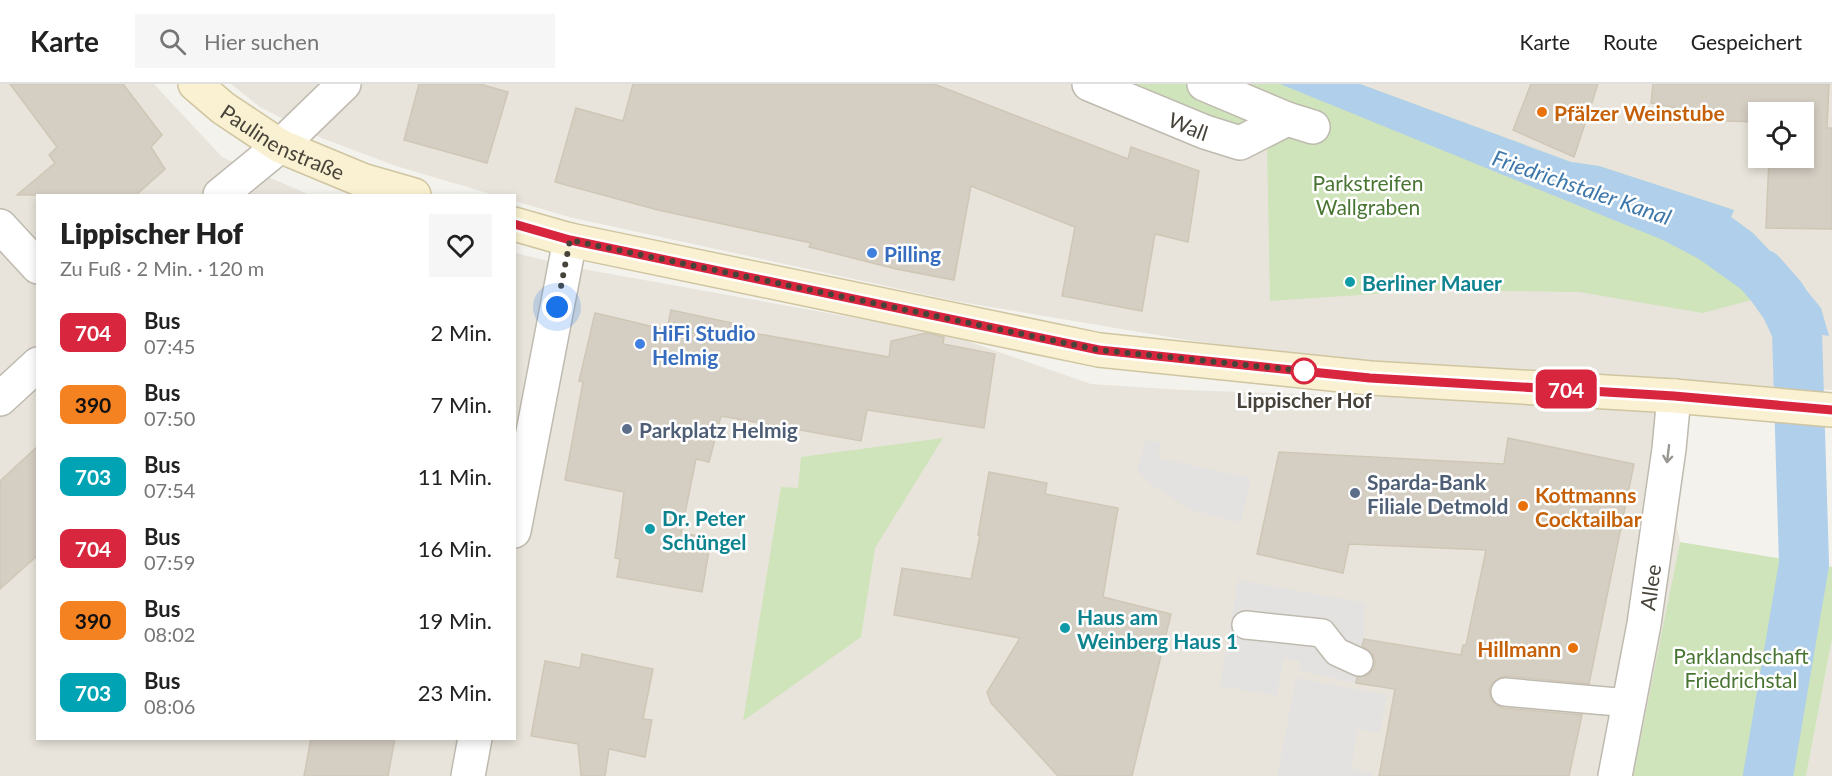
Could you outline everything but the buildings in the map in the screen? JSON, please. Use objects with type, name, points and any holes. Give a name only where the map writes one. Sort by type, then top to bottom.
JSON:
[{"type":"main road","name":"Paulinenstraße","points":[[195,84],[223,108],[280,146],[362,180],[411,194]]},
{"type":"main road","points":[[516,225],[570,240],[1099,350],[1370,378],[1674,396],[1832,410]]},
{"type":"street","points":[[221,194],[280,146],[345,84]]},
{"type":"street","name":"Wall","points":[[1089,84],[1205,132],[1240,143],[1300,123],[1204,84]]},
{"type":"street","points":[[0,226],[36,265]]},
{"type":"street","points":[[516,521],[570,240]]},
{"type":"street","points":[[0,399],[36,366]]},
{"type":"street","name":"Allee","points":[[1615,776],[1644,624],[1669,448],[1674,396]]},
{"type":"street","points":[[468,776],[475,740]]},
{"type":"lane","points":[[1246,625],[1322,633],[1337,652],[1359,662]]},
{"type":"lane","points":[[1505,692],[1629,703]]},
{"type":"shaded area","points":[[0,84],[154,84],[222,157],[308,194],[36,194],[36,740],[516,740],[516,253],[577,268],[950,335],[1091,384],[1654,410],[1680,542],[1634,776],[0,776]]},
{"type":"shaded area","points":[[231,84],[1832,84],[1832,390],[1397,369],[1187,340],[955,301],[569,217],[516,201],[516,194],[491,194],[396,166],[319,137],[260,107]]},
{"type":"shaded area","points":[[1146,440],[1161,442],[1158,458],[1251,478],[1241,523],[1188,509],[1154,487],[1137,470]]},
{"type":"shaded area","points":[[1238,580],[1366,603],[1363,624],[1364,639],[1356,683],[1299,671],[1300,661],[1284,658],[1277,696],[1220,686]]},
{"type":"shaded area","points":[[1832,639],[1832,776],[1806,776]]},
{"type":"shaded area","points":[[1296,678],[1387,695],[1380,733],[1358,729],[1351,768],[1373,773],[1372,776],[1277,776]]},
{"type":"green space","name":"Parkstreifen Wallgraben","points":[[1126,84],[1360,84],[1571,162],[1599,166],[1734,210],[1731,217],[1753,233],[1803,286],[1703,313],[1579,292],[1432,290],[1270,301],[1267,145]]},
{"type":"green space","points":[[943,438],[875,548],[861,637],[743,721],[781,487],[798,488],[801,457]]},
{"type":"green space","name":"Parklandschaft Friedrichstal","points":[[1680,542],[1832,567],[1832,639],[1806,776],[1633,776]]},
{"type":"water","points":[[1280,84],[1360,84],[1571,162],[1599,166],[1734,210],[1731,217],[1753,233],[1821,308],[1829,336],[1769,326],[1745,292],[1699,259],[1663,240]]},
{"type":"waterway","name":"Friedrichstaler Kanal","points":[[1761,274],[1782,298],[1797,331],[1804,564],[1768,776]]},
{"type":"bus line","name":"704","points":[[516,225],[570,240],[1099,350],[1370,378],[1674,396],[1832,410]]},
{"type":"place","name":"Pfälzer Weinstube","points":[[1542,112]]},
{"type":"place","name":"Pilling","points":[[872,253]]},
{"type":"place","name":"Berliner Mauer","points":[[1350,282]]},
{"type":"place","name":"HiFi Studio Helmig","points":[[640,344]]},
{"type":"place","name":"Lippischer Hof","points":[[1304,371]]},
{"type":"place","name":"Parkplatz Helmig","points":[[627,429]]},
{"type":"place","name":"Sparda-Bank Filiale Detmold","points":[[1355,493]]},
{"type":"place","name":"Kottmanns Cocktailbar","points":[[1523,506]]},
{"type":"place","name":"Dr. Peter Schüngel","points":[[650,529]]},
{"type":"place","name":"Haus am Weinberg Haus 1","points":[[1065,628]]},
{"type":"place","name":"Hillmann","points":[[1573,648]]},
{"type":"route","points":[[557,307],[570,240],[1099,350],[1304,371]]}]
